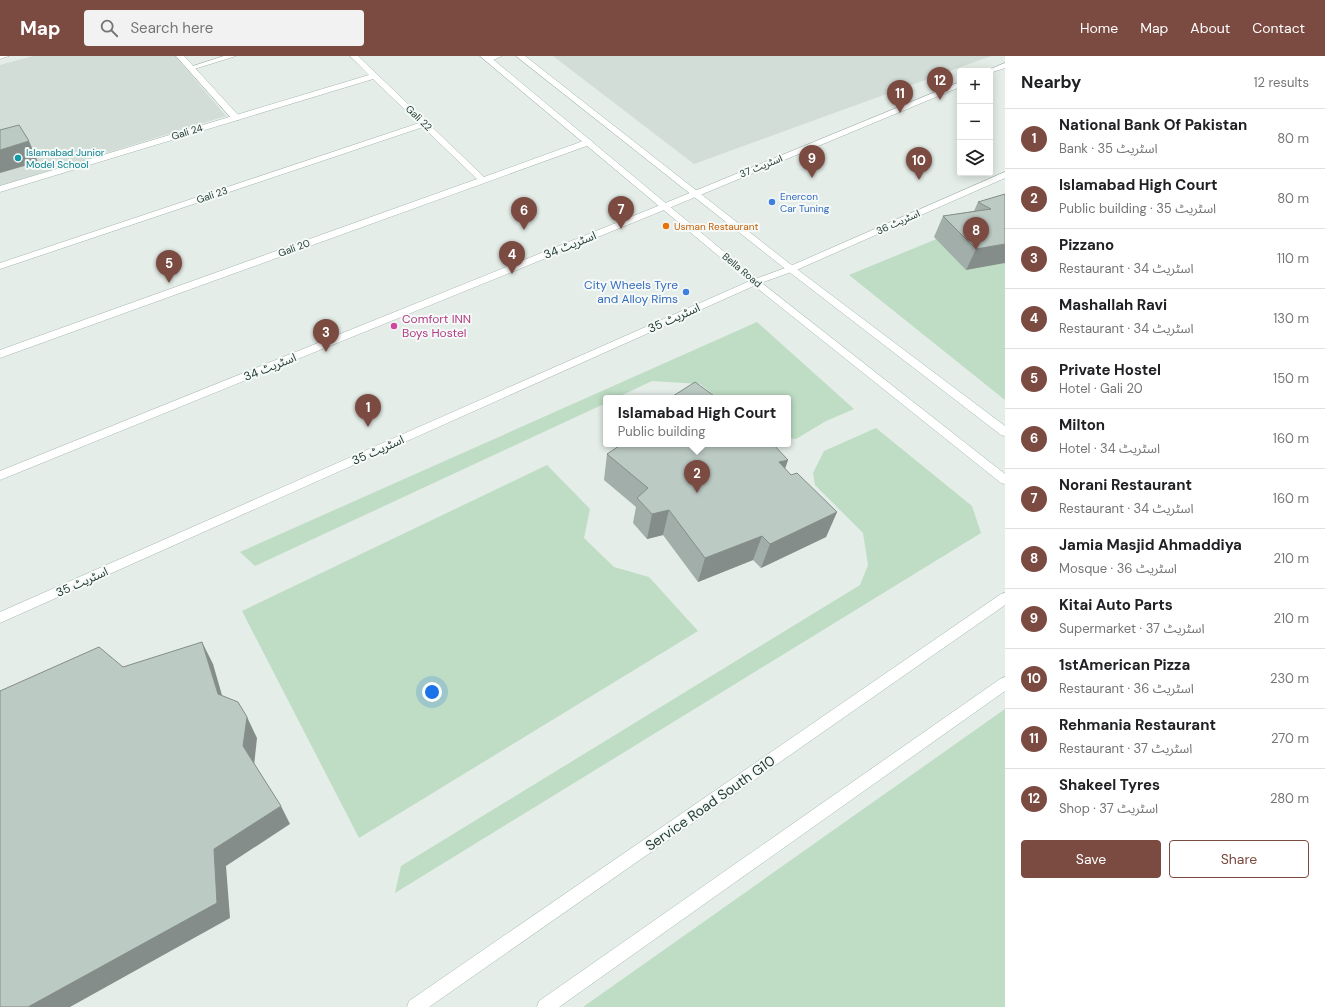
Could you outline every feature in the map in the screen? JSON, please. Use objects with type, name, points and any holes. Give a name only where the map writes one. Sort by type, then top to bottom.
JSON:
[{"type":"street","points":[[0,57],[5,56]]},
{"type":"street","points":[[180,56],[236,118]]},
{"type":"street","points":[[191,68],[232,56]]},
{"type":"street","name":"Gali 22","points":[[354,56],[483,180]]},
{"type":"street","points":[[486,58],[498,56]]},
{"type":"street","points":[[520,56],[791,269],[1005,432]]},
{"type":"street","name":"Bella Road","points":[[486,58],[756,282],[1005,480]]},
{"type":"street","points":[[993,71],[1005,65]]},
{"type":"street","name":"Gali 24","points":[[0,190],[374,76]]},
{"type":"street","name":"اسٹریٹ 37","points":[[695,193],[957,85]]},
{"type":"street","name":"Gali 23","points":[[0,266],[425,124]]},
{"type":"street","name":"Gali 20","points":[[0,354],[589,142]]},
{"type":"street","name":"اسٹریٹ 36","points":[[756,282],[791,269],[1005,175]]},
{"type":"street","name":"اسٹریٹ 34","points":[[0,476],[695,193]]},
{"type":"street","name":"اسٹریٹ 35","points":[[0,618],[756,282]]},
{"type":"street","name":"Service Road South G10","points":[[424,1004],[1005,598]]},
{"type":"street","points":[[545,1007],[1005,683]]},
{"type":"shaded area","points":[[33,56],[175,56],[226,116],[0,186],[0,65]]},
{"type":"shaded area","points":[[553,56],[991,56],[957,68],[694,164]]},
{"type":"green space","points":[[995,215],[1005,222],[1005,400],[849,275]]},
{"type":"green space","points":[[757,322],[854,409],[826,421],[796,439],[791,438],[791,395],[714,395],[700,384],[652,381],[622,395],[603,395],[603,404],[255,566],[240,552]]},
{"type":"green space","points":[[876,428],[972,506],[981,533],[395,893],[401,866],[860,585],[868,565],[863,533],[815,485],[813,473],[824,451]]},
{"type":"green space","points":[[547,465],[590,509],[584,538],[614,567],[649,577],[698,631],[359,838],[242,611]]},
{"type":"green space","points":[[1005,709],[1005,1007],[583,1007]]},
{"type":"building","points":[[19,125],[29,141],[0,150],[0,130]]},
{"type":"building","points":[[1005,194],[1005,244],[976,249],[943,216],[991,209],[978,202]]},
{"type":"building","points":[[695,382],[713,395],[675,395]]},
{"type":"building","points":[[618,447],[776,447],[788,460],[779,462],[791,475],[797,473],[837,512],[770,544],[762,536],[705,558],[669,510],[652,514],[637,498],[648,488],[607,454]]},
{"type":"building","points":[[202,642],[218,694],[238,702],[247,717],[243,746],[281,806],[214,849],[217,903],[28,1007],[0,1007],[0,691],[99,647],[123,667]]},
{"type":"place","name":"Shakeel Tyres","points":[[940,100]]},
{"type":"place","name":"Rehmania Restaurant","points":[[900,113]]},
{"type":"place","name":"Islamabad Junior Model School","points":[[18,158]]},
{"type":"place","name":"Kitai Auto Parts","points":[[812,178]]},
{"type":"place","name":"1stAmerican Pizza","points":[[919,180]]},
{"type":"place","name":"Enercon Car Tuning","points":[[772,202]]},
{"type":"place","name":"Usman Restaurant","points":[[666,226]]},
{"type":"place","name":"Norani Restaurant","points":[[621,229]]},
{"type":"place","name":"Milton","points":[[524,230]]},
{"type":"place","name":"Jamia Masjid Ahmaddiya","points":[[976,250]]},
{"type":"place","name":"Mashallah Ravi","points":[[512,274]]},
{"type":"place","name":"Private Hostel","points":[[169,283]]},
{"type":"place","name":"City Wheels Tyre and Alloy Rims","points":[[686,292]]},
{"type":"place","name":"Comfort INN Boys Hostel","points":[[394,326]]},
{"type":"place","name":"Pizzano","points":[[326,352]]},
{"type":"place","name":"National Bank Of Pakistan","points":[[368,427]]},
{"type":"place","name":"Islamabad High Court","points":[[697,493]]}]
